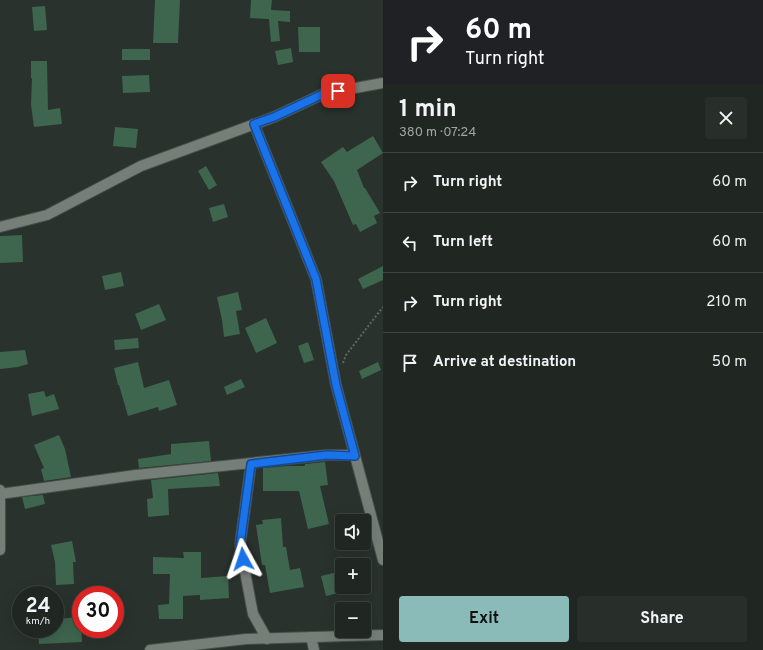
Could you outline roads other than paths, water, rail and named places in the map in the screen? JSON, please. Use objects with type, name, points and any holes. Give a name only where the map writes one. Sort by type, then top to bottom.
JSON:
[{"type":"street","points":[[0,227],[47,215],[141,166],[274,117],[323,94],[383,83]]},
{"type":"street","points":[[254,124],[316,279],[336,385],[383,560]]},
{"type":"street","points":[[0,494],[136,475],[327,455],[355,456]]},
{"type":"street","points":[[251,464],[240,545],[253,614],[267,639]]},
{"type":"street","points":[[0,490],[0,550]]},
{"type":"street","points":[[150,650],[246,639],[383,635]]},
{"type":"street","points":[[311,637],[314,650]]}]
